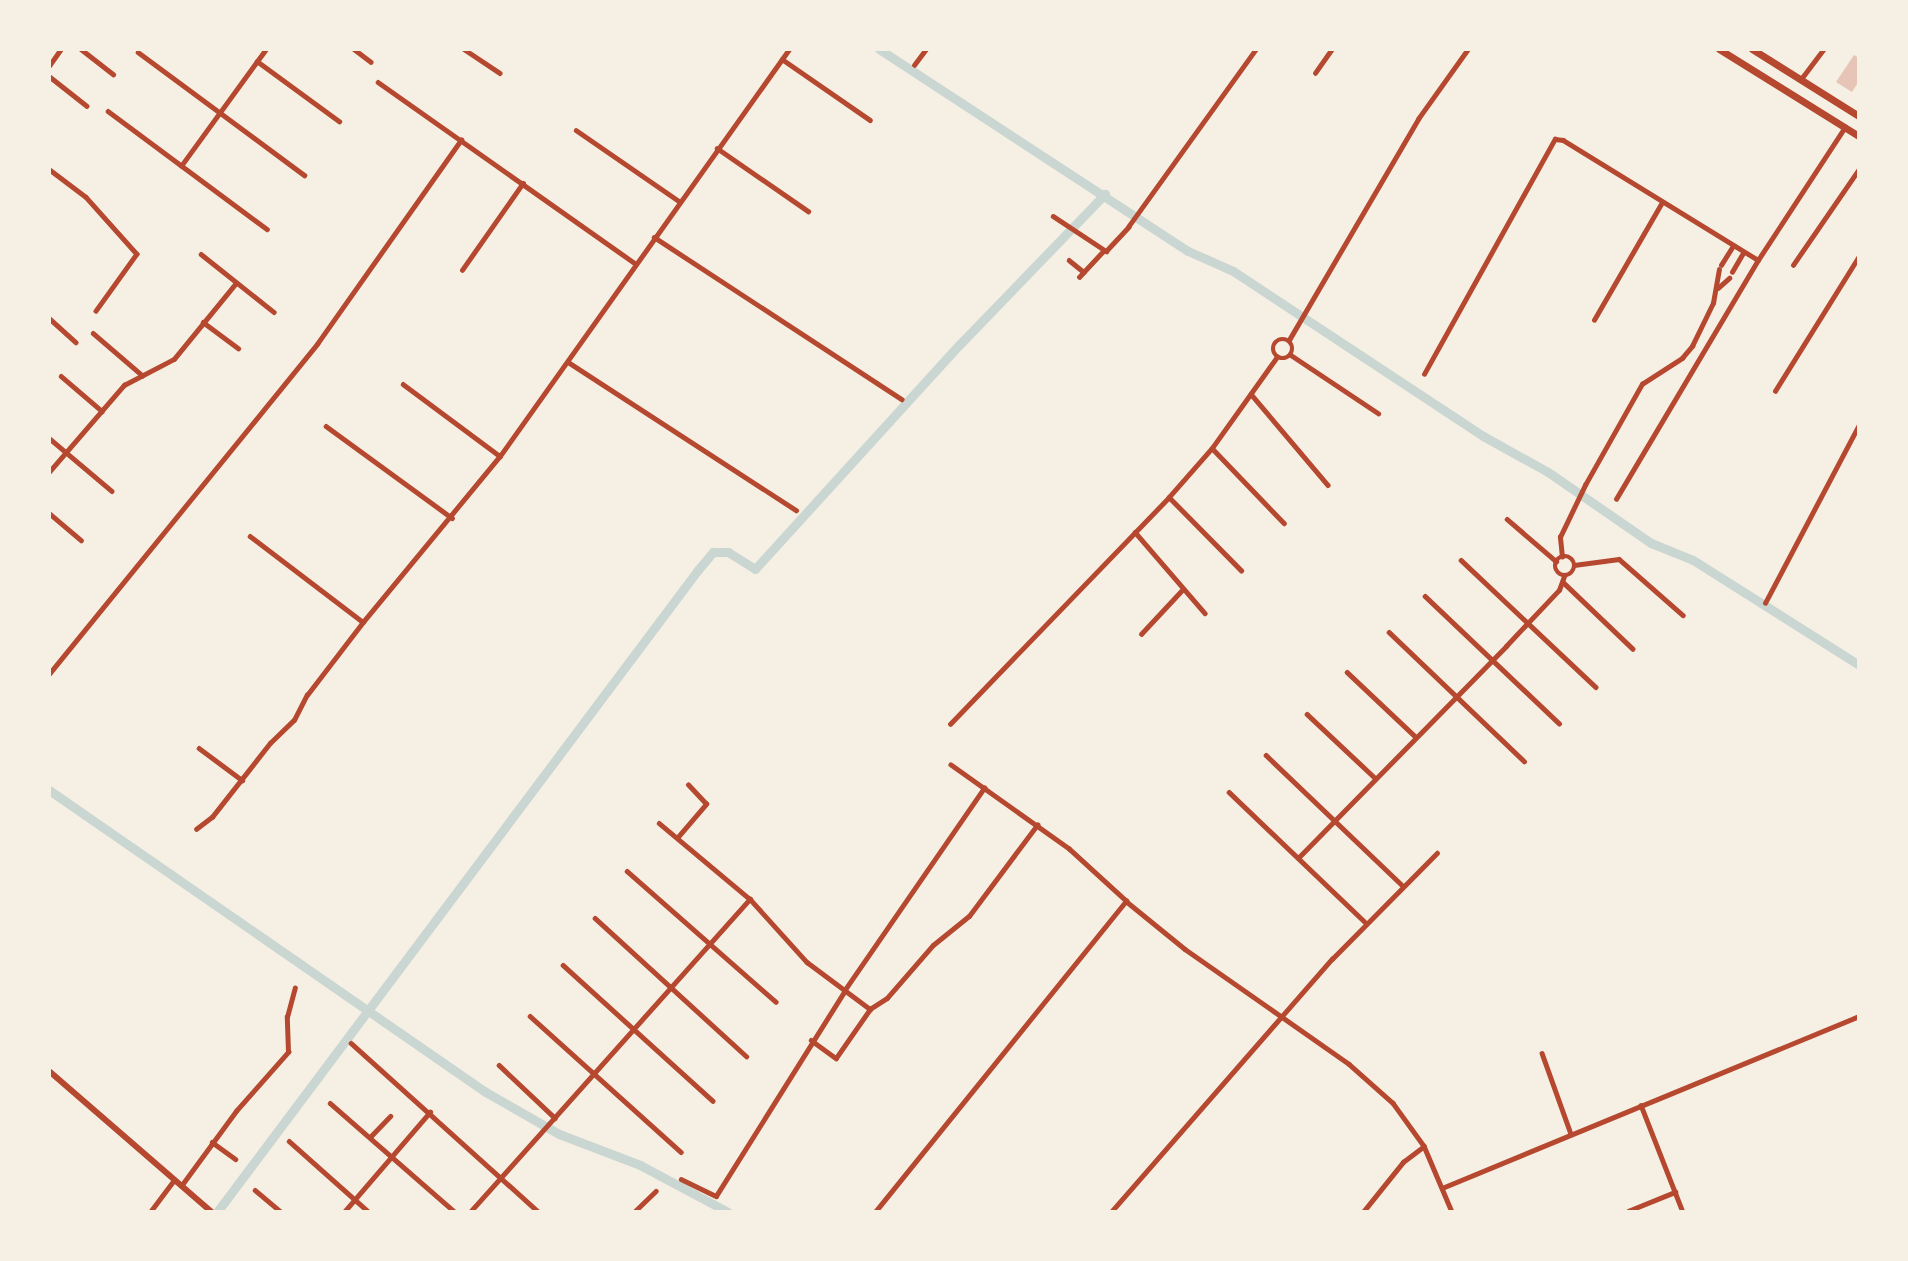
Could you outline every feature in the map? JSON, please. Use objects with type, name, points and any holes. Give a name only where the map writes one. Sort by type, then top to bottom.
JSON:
[{"type":"main road","points":[[1719,49],[1732,52],[1859,136]]},
{"type":"main road","points":[[1752,49],[1859,116]]},
{"type":"street","points":[[49,66],[61,49]]},
{"type":"street","points":[[81,49],[113,74]]},
{"type":"street","points":[[181,166],[266,49]]},
{"type":"street","points":[[354,49],[371,62]]},
{"type":"street","points":[[464,49],[500,73]]},
{"type":"street","points":[[196,829],[212,817],[270,743],[294,720],[307,695],[363,622],[452,518],[500,456],[789,49]]},
{"type":"street","points":[[914,65],[926,49]]},
{"type":"street","points":[[1079,277],[1128,227],[1256,49]]},
{"type":"street","points":[[1315,73],[1332,49]]},
{"type":"street","points":[[1291,355],[1289,340],[1418,119],[1468,49]]},
{"type":"street","points":[[1801,80],[1824,49]]},
{"type":"street","points":[[138,51],[304,175]]},
{"type":"street","points":[[782,59],[870,120]]},
{"type":"street","points":[[257,61],[339,121]]},
{"type":"street","points":[[49,76],[87,106]]},
{"type":"street","points":[[378,82],[635,263]]},
{"type":"street","points":[[108,111],[267,229]]},
{"type":"street","points":[[1616,499],[1758,260],[1845,127]]},
{"type":"street","points":[[576,130],[679,201]]},
{"type":"street","points":[[49,674],[317,344],[461,140]]},
{"type":"street","points":[[1424,374],[1551,141],[1563,140],[1758,260]]},
{"type":"street","points":[[717,148],[808,211]]},
{"type":"street","points":[[49,169],[86,198],[137,254],[96,311]]},
{"type":"street","points":[[1793,265],[1859,169]]},
{"type":"street","points":[[462,270],[523,183]]},
{"type":"street","points":[[1594,320],[1662,202]]},
{"type":"street","points":[[1053,216],[1102,252]]},
{"type":"street","points":[[654,237],[902,399]]},
{"type":"street","points":[[1562,557],[1560,537],[1585,485],[1642,384],[1682,358],[1692,346],[1718,288],[1720,267],[1732,246]]},
{"type":"street","points":[[1732,272],[1743,253]]},
{"type":"street","points":[[201,254],[274,312]]},
{"type":"street","points":[[1775,391],[1859,256]]},
{"type":"street","points":[[1069,260],[1084,272]]},
{"type":"street","points":[[1718,288],[1729,278]]},
{"type":"street","points":[[49,472],[124,385],[174,359],[236,283]]},
{"type":"street","points":[[49,318],[76,342]]},
{"type":"street","points":[[203,322],[238,348]]},
{"type":"street","points":[[93,333],[142,375]]},
{"type":"street","points":[[950,724],[1169,497],[1212,447],[1277,357],[1274,342],[1289,340]]},
{"type":"street","points":[[1277,357],[1291,355],[1378,413]]},
{"type":"street","points":[[568,362],[796,510]]},
{"type":"street","points":[[61,376],[102,411]]},
{"type":"street","points":[[403,384],[500,456]]},
{"type":"street","points":[[1251,394],[1328,485]]},
{"type":"street","points":[[1766,603],[1859,425]]},
{"type":"street","points":[[326,426],[452,518]]},
{"type":"street","points":[[49,438],[112,491]]},
{"type":"street","points":[[1212,447],[1284,523]]},
{"type":"street","points":[[1169,497],[1241,570]]},
{"type":"street","points":[[49,513],[81,540]]},
{"type":"street","points":[[1507,519],[1556,561],[1556,571],[1564,576]]},
{"type":"street","points":[[1135,532],[1182,590],[1205,613]]},
{"type":"street","points":[[250,536],[363,622]]},
{"type":"street","points":[[1556,561],[1562,557]]},
{"type":"street","points":[[1562,557],[1574,565]]},
{"type":"street","points":[[1298,858],[1332,818],[1528,623],[1564,583],[1564,576],[1574,565],[1619,558],[1683,615]]},
{"type":"street","points":[[1461,560],[1596,687]]},
{"type":"street","points":[[1564,583],[1633,649]]},
{"type":"street","points":[[1142,634],[1182,590]]},
{"type":"street","points":[[1425,596],[1559,723]]},
{"type":"street","points":[[1389,632],[1524,761]]},
{"type":"street","points":[[1347,671],[1415,736]]},
{"type":"street","points":[[1307,714],[1374,777]]},
{"type":"street","points":[[199,748],[242,780]]},
{"type":"street","points":[[1266,755],[1401,884]]},
{"type":"street","points":[[951,765],[1037,825],[1100,874],[1126,901],[1378,1089],[1424,1146],[1450,1211]]},
{"type":"street","points":[[677,838],[706,804],[688,785]]},
{"type":"street","points":[[681,1179],[716,1196],[811,1041],[984,788]]},
{"type":"street","points":[[1228,792],[1364,921]]},
{"type":"street","points":[[659,823],[750,899],[807,962],[870,1009]]},
{"type":"street","points":[[811,1041],[839,1056],[870,1009],[887,998],[933,945],[969,916],[1037,825]]},
{"type":"street","points":[[1111,1212],[1281,1015],[1437,853]]},
{"type":"street","points":[[627,870],[776,1002]]},
{"type":"street","points":[[470,1212],[750,899]]},
{"type":"street","points":[[875,1212],[1126,901]]},
{"type":"street","points":[[595,918],[746,1056]]},
{"type":"street","points":[[562,965],[713,1101]]},
{"type":"street","points":[[181,1186],[212,1142],[288,1052],[287,1017],[296,988]]},
{"type":"street","points":[[530,1016],[681,1152]]},
{"type":"street","points":[[1442,1188],[1859,1016]]},
{"type":"street","points":[[351,1043],[539,1212]]},
{"type":"street","points":[[1542,1053],[1571,1134]]},
{"type":"street","points":[[499,1065],[555,1118]]},
{"type":"street","points":[[49,1071],[209,1210]]},
{"type":"street","points":[[330,1103],[456,1212]]},
{"type":"street","points":[[1641,1105],[1683,1212]]},
{"type":"street","points":[[344,1212],[430,1112]]},
{"type":"street","points":[[370,1137],[390,1116]]},
{"type":"street","points":[[289,1141],[369,1212]]},
{"type":"street","points":[[212,1142],[236,1159]]},
{"type":"street","points":[[1363,1212],[1403,1162],[1424,1146]]},
{"type":"street","points":[[150,1212],[174,1180]]},
{"type":"street","points":[[255,1190],[281,1212]]},
{"type":"street","points":[[635,1212],[656,1191]]},
{"type":"street","points":[[1628,1211],[1675,1192]]},
{"type":"building","points":[[1854,55],[1859,58],[1859,81],[1852,92],[1836,82]]},
{"type":"waterway","points":[[879,49],[1188,251],[1233,271],[1483,436],[1548,472],[1651,543],[1693,560],[1859,665]]},
{"type":"waterway","points":[[217,1212],[713,552],[728,552],[755,569],[960,344],[1105,194]]},
{"type":"waterway","points":[[49,790],[484,1091],[559,1134],[640,1165],[728,1212]]}]
